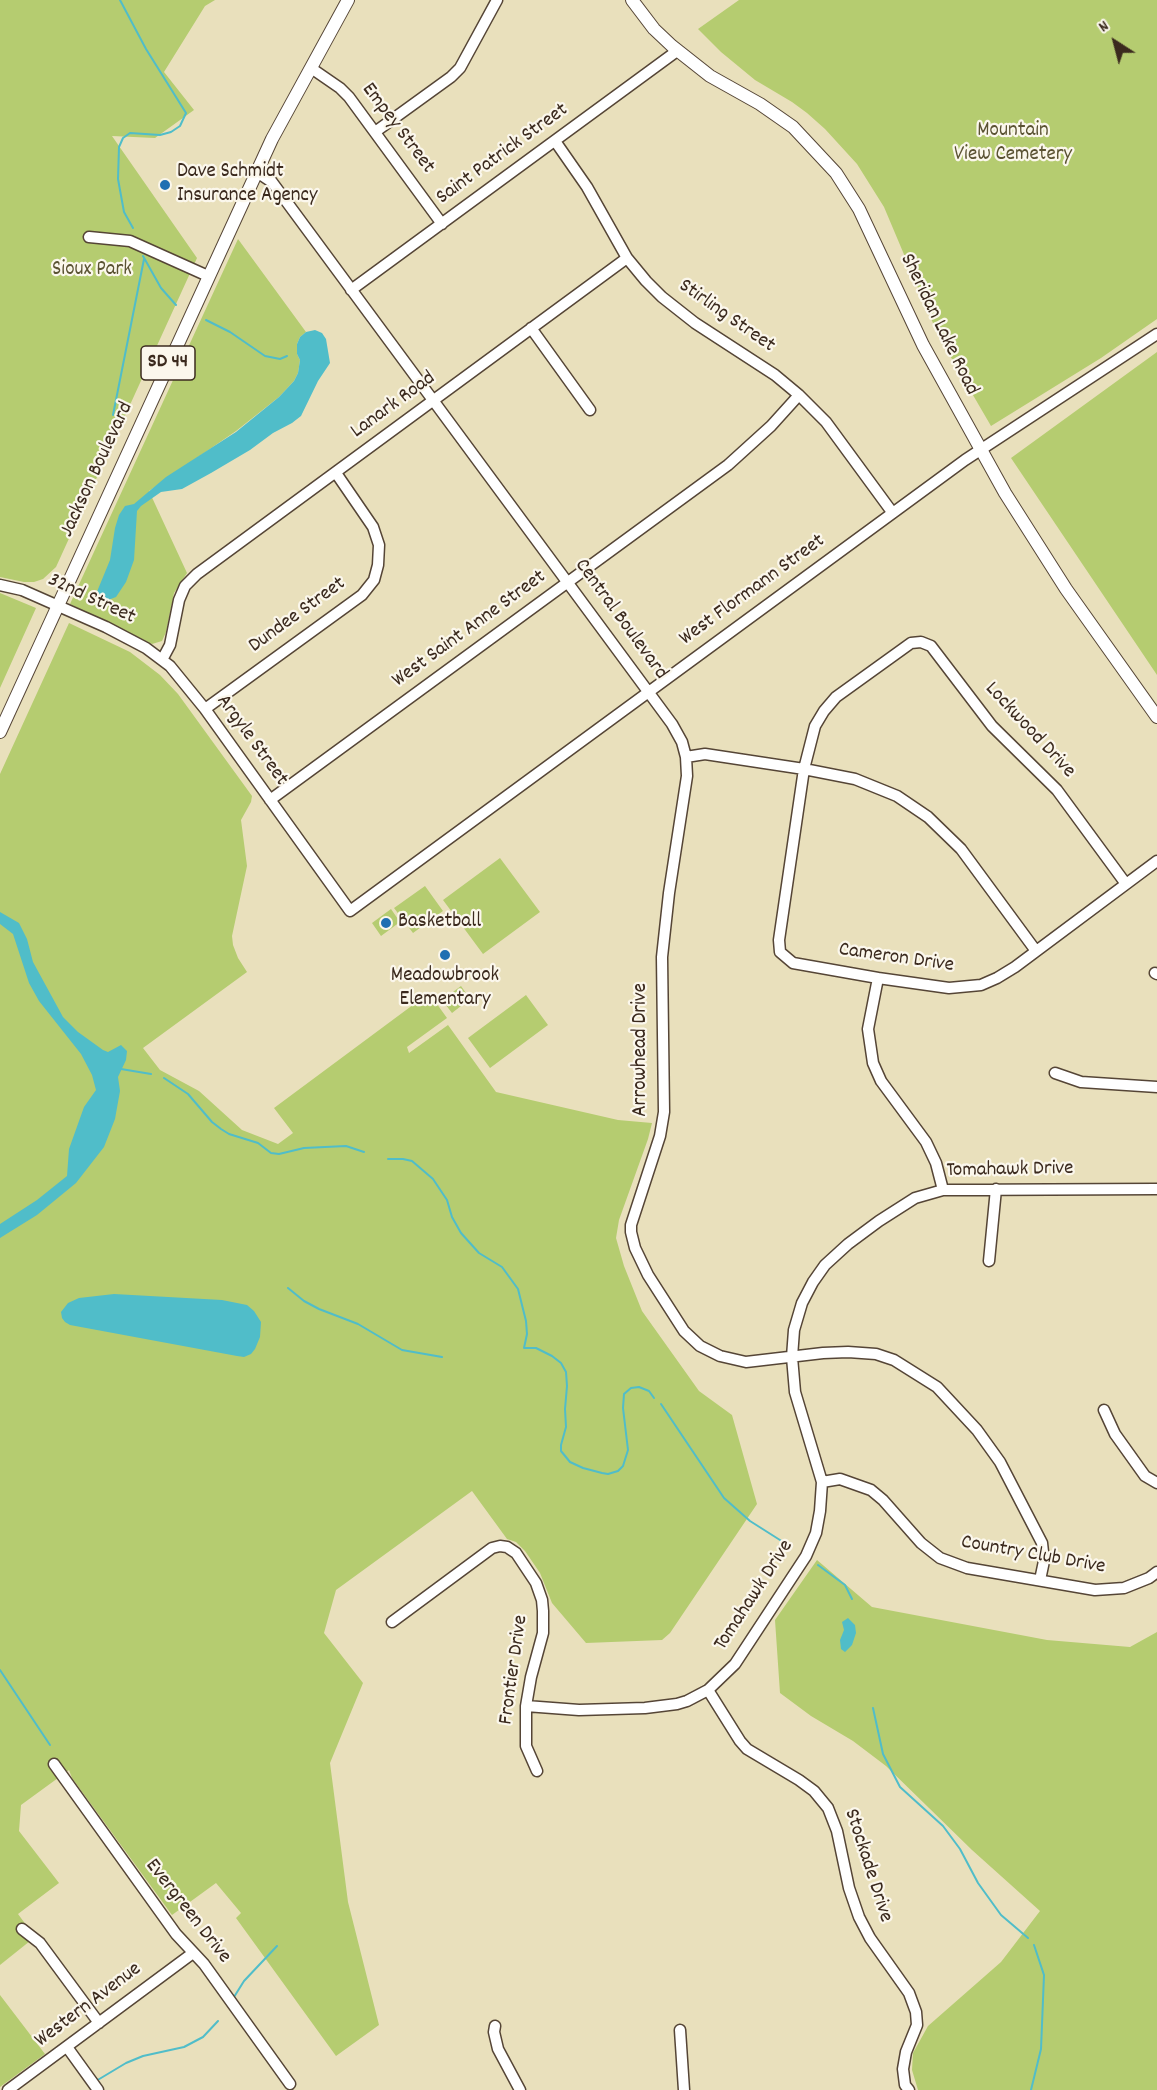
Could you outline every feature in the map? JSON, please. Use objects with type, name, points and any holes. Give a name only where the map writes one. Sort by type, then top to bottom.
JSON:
[{"type":"main road","name":"Jackson Boulevard","points":[[0,732],[257,172],[348,0]]},
{"type":"main road","name":"Sheridan Lake Road","points":[[632,0],[654,29],[677,51],[710,76],[783,120],[809,143],[836,173],[862,216],[923,345],[1005,494],[1052,567],[1157,717]]},
{"type":"street","points":[[375,132],[460,68],[497,0]]},
{"type":"street","name":"Saint Patrick Street","points":[[351,290],[677,51]]},
{"type":"street","name":"Empey Street","points":[[311,68],[344,91],[442,224]]},
{"type":"street","name":"Stirling Street","points":[[555,141],[587,187],[627,258],[646,281],[678,310],[775,375],[799,395],[826,422],[892,512]]},
{"type":"street","name":"Central Boulevard","points":[[257,172],[272,182],[434,400],[678,734],[686,757]]},
{"type":"street","points":[[89,237],[130,241],[208,276]]},
{"type":"street","name":"Lanark Road","points":[[162,660],[170,645],[179,600],[185,586],[197,574],[627,258]]},
{"type":"street","points":[[531,328],[591,410]]},
{"type":"street","name":"West Flormann Street","points":[[350,911],[980,449],[1157,334]]},
{"type":"street","name":"West Saint Anne Street","points":[[270,800],[728,465],[771,426],[799,395]]},
{"type":"street","name":"Dundee Street","points":[[204,709],[362,594],[374,580],[378,565],[379,545],[373,527],[336,473]]},
{"type":"street","name":"32nd Street","points":[[0,585],[22,590],[125,636],[162,660]]},
{"type":"street","name":"Lockwood Drive","points":[[804,769],[815,726],[830,704],[911,643],[921,642],[932,646],[992,726],[1057,790],[1126,884]]},
{"type":"street","name":"Argyle Street","points":[[162,660],[177,674],[204,709],[350,911]]},
{"type":"street","points":[[686,757],[705,754],[855,779],[904,801],[945,831],[961,849],[1036,951]]},
{"type":"street","name":"Arrowhead Drive","points":[[686,757],[685,789],[662,957],[664,1112],[656,1149],[633,1214],[631,1232],[639,1258],[655,1288],[684,1331],[700,1346],[720,1356],[746,1362],[848,1352],[876,1354],[894,1360],[937,1387],[977,1430],[1000,1462],[1042,1544],[1044,1561],[1040,1580]]},
{"type":"street","name":"Cameron Drive","points":[[804,769],[778,940],[780,952],[793,963],[949,988],[981,985],[1006,973],[1157,861]]},
{"type":"street","points":[[878,978],[868,1029],[873,1063],[881,1081],[926,1142],[936,1162],[943,1190]]},
{"type":"street","points":[[1055,1073],[1081,1082],[1157,1087]]},
{"type":"street","name":"Tomahawk Drive","points":[[526,1707],[579,1710],[645,1708],[687,1701],[708,1690],[735,1664],[806,1556],[816,1533],[822,1482],[795,1392],[792,1357],[794,1330],[802,1303],[813,1282],[825,1265],[848,1244],[915,1198],[943,1190],[1157,1188]]},
{"type":"street","points":[[989,1261],[996,1189]]},
{"type":"street","points":[[1104,1410],[1115,1434],[1145,1476],[1157,1483]]},
{"type":"street","name":"Country Club Drive","points":[[822,1482],[840,1479],[871,1490],[883,1500],[921,1543],[940,1558],[967,1568],[1095,1590],[1124,1588],[1149,1578],[1157,1572]]},
{"type":"street","name":"Frontier Drive","points":[[392,1622],[489,1550],[500,1546],[507,1547],[516,1553],[536,1583],[543,1611],[543,1633],[531,1677],[526,1707],[526,1746],[537,1772]]},
{"type":"street","name":"Stockade Drive","points":[[708,1690],[747,1749],[799,1780],[814,1791],[828,1808],[837,1831],[849,1888],[859,1917],[870,1938],[909,1993],[916,2012],[917,2025],[906,2052],[903,2069],[905,2085],[909,2090]]},
{"type":"street","name":"Evergreen Drive","points":[[54,1764],[176,1934],[211,1973],[290,2084]]},
{"type":"street","points":[[22,1929],[40,1943],[99,2023]]},
{"type":"street","name":"Western Avenue","points":[[8,2090],[193,1953]]},
{"type":"street","points":[[495,2026],[498,2049],[520,2090]]},
{"type":"street","points":[[680,2030],[684,2090]]},
{"type":"street","points":[[67,2047],[98,2090]]},
{"type":"green space","name":"Sioux Park","points":[[0,0],[215,0],[205,6],[164,72],[194,110],[155,138],[112,136],[197,258],[56,567],[43,579],[34,582],[0,577]]},
{"type":"green space","name":"Mountain View Cemetery","points":[[739,0],[1157,0],[1157,319],[1101,358],[991,426],[938,335],[884,207],[857,164],[807,113],[755,80],[721,52],[698,29]]},
{"type":"green space","points":[[238,239],[306,332],[297,344],[297,354],[300,360],[298,373],[294,381],[279,397],[236,431],[149,491],[187,573],[174,593],[162,641],[152,644],[70,604]]},
{"type":"green space","points":[[1157,352],[1157,675],[1011,458]]},
{"type":"green space","points":[[0,593],[36,608],[0,688]]},
{"type":"green space","points":[[69,623],[130,652],[160,675],[178,694],[252,796],[241,820],[247,866],[232,936],[238,958],[247,972],[143,1048],[160,1070],[199,1091],[242,1130],[278,1144],[293,1133],[274,1108],[429,993],[447,1018],[407,1047],[409,1053],[448,1025],[496,1092],[618,1120],[652,1123],[619,1220],[616,1238],[624,1266],[642,1311],[699,1391],[732,1415],[757,1504],[670,1633],[662,1640],[586,1643],[552,1603],[540,1573],[525,1551],[516,1542],[507,1539],[472,1491],[336,1590],[324,1633],[363,1683],[330,1763],[348,1902],[379,2025],[336,2056],[236,1918],[241,1913],[216,1883],[172,1915],[72,1778],[69,1770],[21,1805],[19,1831],[59,1883],[18,1914],[35,1937],[0,1965],[0,774]]},
{"type":"green space","points":[[500,858],[540,912],[483,954],[443,900]]},
{"type":"green space","points":[[425,886],[443,911],[413,933],[394,908]]},
{"type":"green space","name":"Basketball","points":[[391,909],[400,922],[381,936],[372,923]]},
{"type":"green space","name":"Basketball","points":[[461,986],[470,999],[452,1013],[442,1000]]},
{"type":"green space","points":[[526,995],[548,1025],[490,1068],[468,1038]]},
{"type":"green space","points":[[817,1560],[872,1607],[1047,1640],[1130,1647],[1157,1632],[1157,2090],[918,2090],[912,2070],[913,2053],[928,2026],[1001,1962],[1040,1911],[972,1850],[886,1766],[853,1741],[811,1716],[780,1693],[775,1620]]},
{"type":"green space","points":[[0,1995],[45,2054],[0,2087]]},
{"type":"water","points":[[315,330],[322,333],[326,339],[330,363],[318,381],[301,416],[211,473],[182,489],[161,492],[141,506],[137,511],[134,560],[126,582],[116,597],[97,602],[94,599],[110,560],[119,515],[125,506],[134,504],[166,477],[236,432],[279,397],[294,381],[298,373],[300,360],[297,354],[297,344],[300,337],[306,332]]},
{"type":"water","points":[[0,912],[19,923],[27,939],[33,962],[63,1017],[78,1032],[103,1050],[108,1052],[121,1045],[127,1051],[126,1060],[118,1077],[120,1091],[115,1119],[104,1147],[76,1183],[37,1215],[0,1238],[0,1224],[37,1200],[67,1176],[69,1149],[84,1107],[96,1090],[92,1075],[81,1054],[39,1001],[29,983],[13,934],[0,924]]},
{"type":"water","points":[[114,1294],[222,1300],[247,1305],[261,1322],[260,1337],[251,1354],[244,1357],[70,1325],[62,1318],[61,1312],[68,1303],[79,1298]]},
{"type":"water","points":[[848,1618],[855,1625],[856,1633],[852,1645],[845,1652],[841,1649],[840,1640],[844,1630],[842,1622]]},
{"type":"waterway","points":[[120,0],[146,49],[186,113],[180,126],[171,132],[160,135],[130,133],[123,138],[119,147],[118,179],[124,212],[133,228]]},
{"type":"waterway","points":[[143,256],[161,288],[176,305]]},
{"type":"waterway","points":[[113,415],[144,259]]},
{"type":"waterway","points":[[206,320],[230,332],[265,356],[280,359],[287,356]]},
{"type":"waterway","points":[[121,1069],[151,1074]]},
{"type":"waterway","points":[[164,1078],[188,1094],[221,1129],[229,1134],[258,1143],[271,1153],[279,1154],[304,1148],[346,1146],[364,1152]]},
{"type":"waterway","points":[[388,1159],[412,1161],[433,1179],[447,1200],[452,1217],[461,1233],[479,1253],[502,1267],[518,1289],[526,1321],[527,1334],[524,1348],[536,1348],[552,1356],[561,1363],[566,1372],[566,1427],[561,1451],[570,1462],[602,1473],[618,1471],[623,1466],[628,1450],[623,1408],[624,1394],[631,1388],[639,1387],[649,1391],[654,1398]]},
{"type":"waterway","points":[[288,1288],[304,1301],[358,1324],[402,1350],[442,1357]]},
{"type":"waterway","points":[[661,1404],[724,1498],[750,1521],[791,1547]]},
{"type":"waterway","points":[[818,1565],[845,1585],[852,1599]]},
{"type":"waterway","points":[[0,1670],[50,1745]]},
{"type":"waterway","points":[[873,1708],[883,1754],[900,1787],[943,1826],[1001,1915],[1028,1938]]},
{"type":"waterway","points":[[1031,2090],[1041,2049],[1044,1975],[1034,1945]]},
{"type":"waterway","points":[[234,1997],[244,1981],[277,1946]]},
{"type":"waterway","points":[[96,2081],[126,2063],[143,2056],[184,2047],[203,2037],[218,2021]]},
{"type":"place","name":"Dave Schmidt Insurance Agency","points":[[165,185]]},
{"type":"place","name":"Basketball","points":[[386,923]]},
{"type":"place","name":"Meadowbrook Elementary","points":[[445,955]]}]
